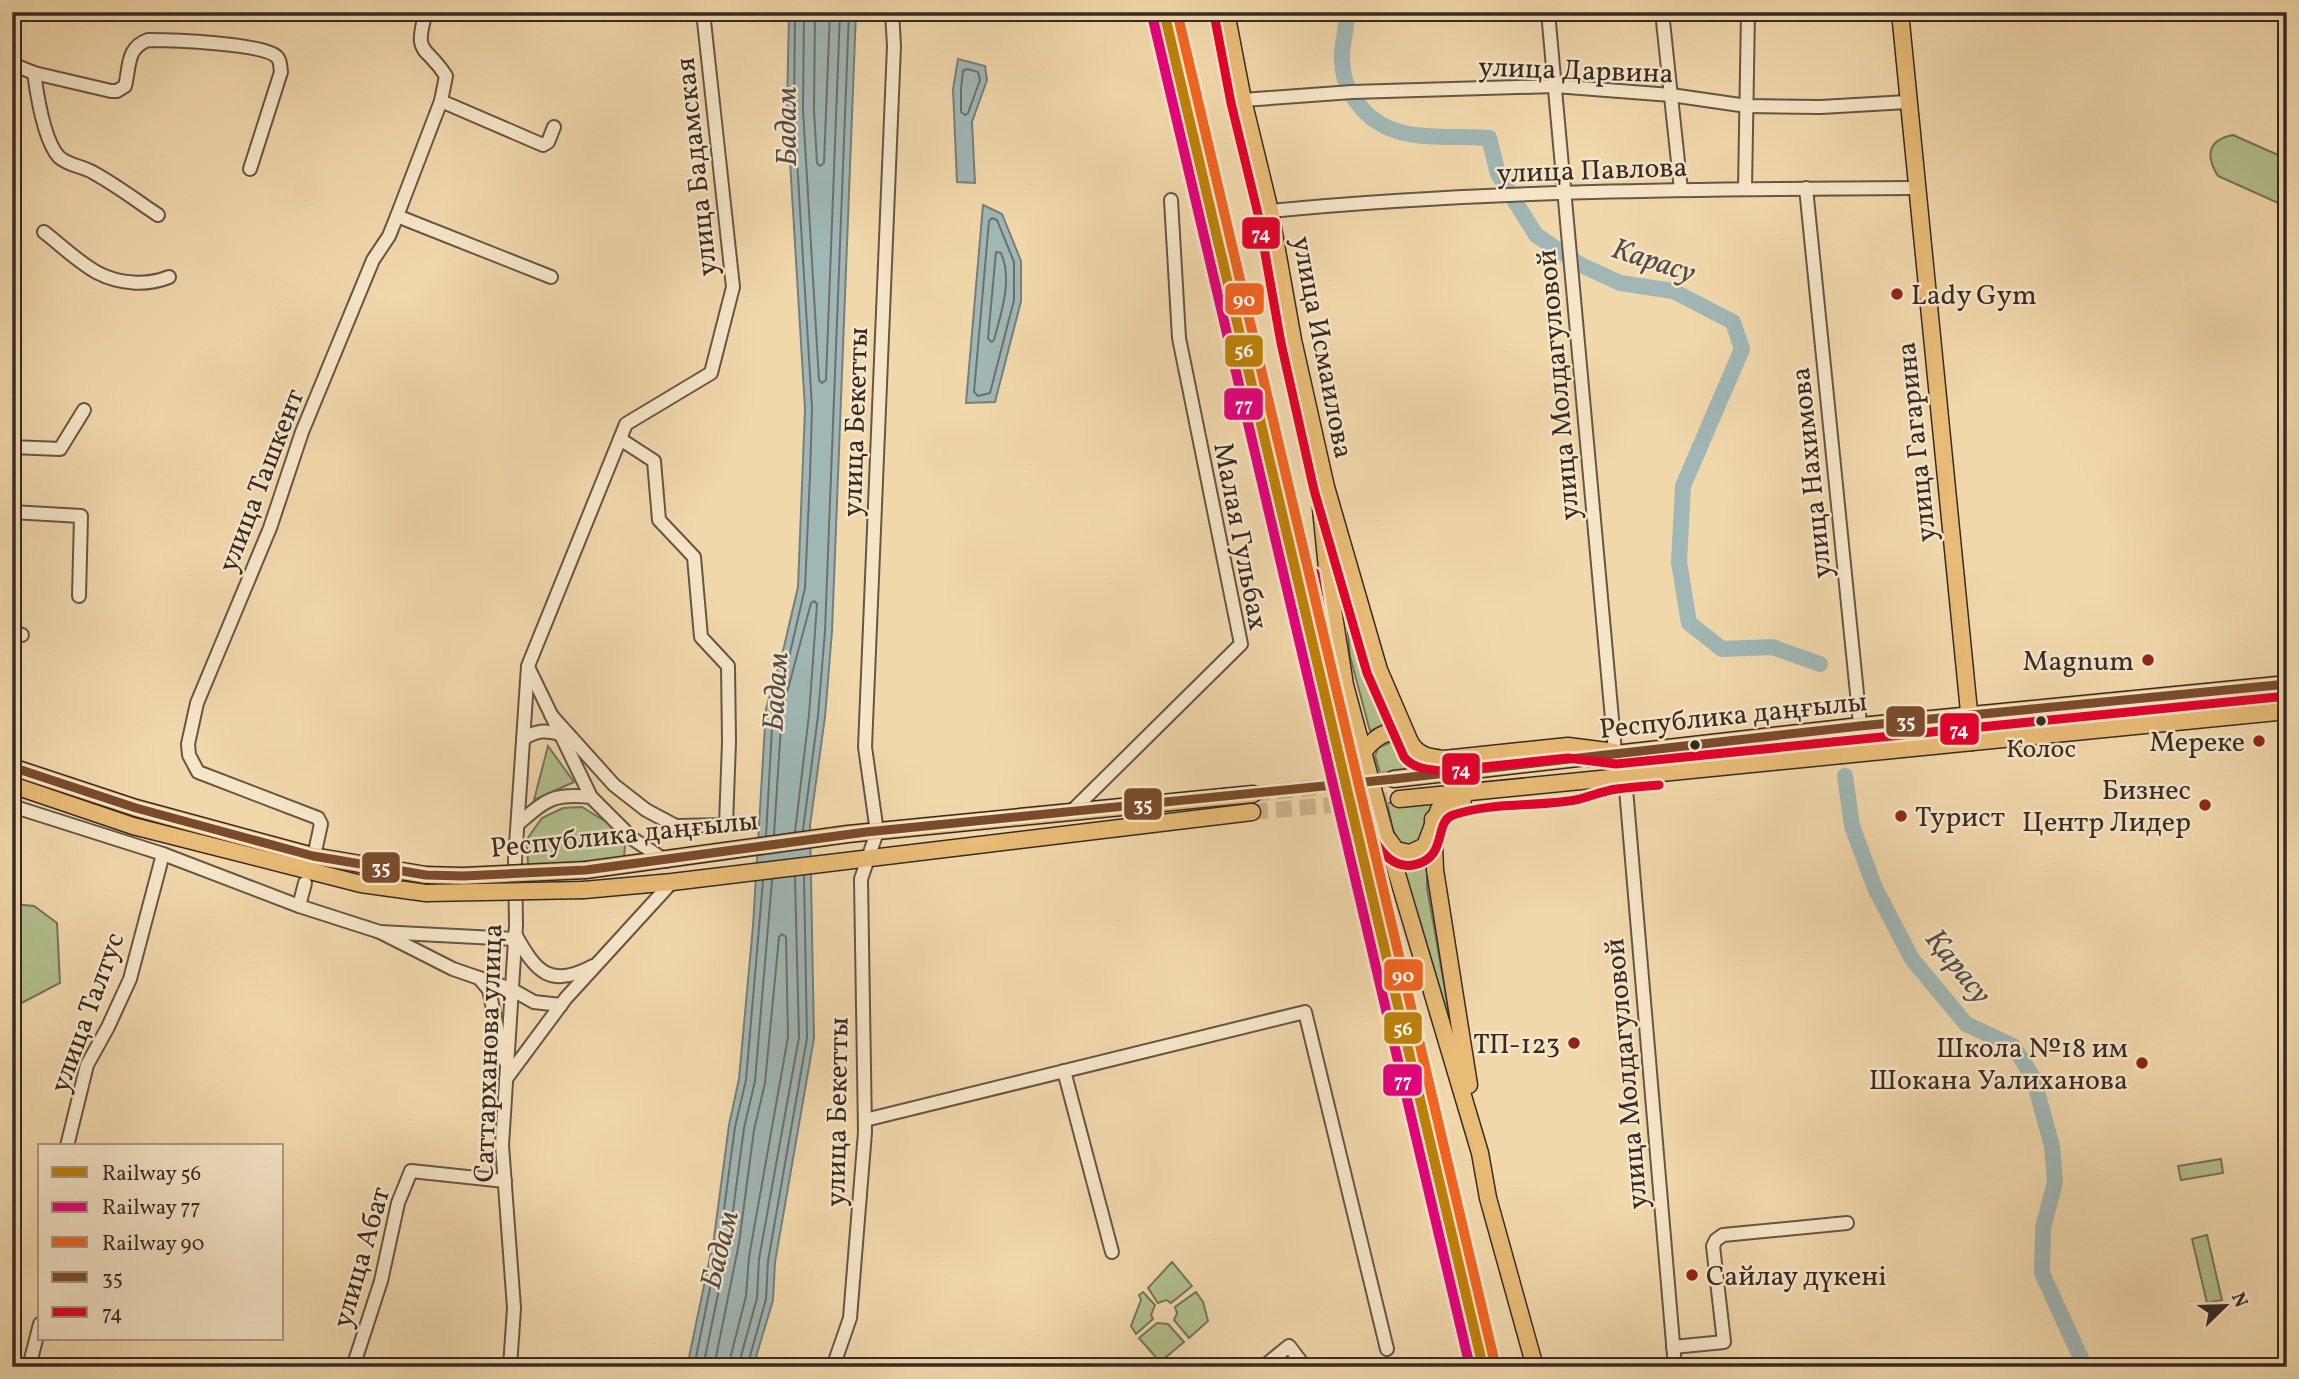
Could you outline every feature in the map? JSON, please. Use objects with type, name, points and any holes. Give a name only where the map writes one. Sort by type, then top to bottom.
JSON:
[{"type":"main road","name":"улица Исмаилова","points":[[1226,12],[1326,487],[1379,670],[1410,742]]},
{"type":"main road","name":"улица Гагарина","points":[[1900,12],[1972,742]]},
{"type":"main road","name":"улица Исмаилова","points":[[1326,487],[1321,509],[1328,578],[1345,685],[1386,837],[1480,1153]]},
{"type":"main road","name":"Республика даңғылы","points":[[1394,779],[1576,759],[1615,752],[2287,684]]},
{"type":"main road","name":"Республика даңғылы","points":[[1399,799],[2287,711]]},
{"type":"main road","points":[[1363,752],[1379,736],[1392,732],[1402,735],[1410,742],[1415,752],[1444,759],[1568,746],[1615,752]]},
{"type":"main road","name":"Республика даңғылы","points":[[12,767],[136,808],[313,856],[426,875],[463,876],[586,870],[871,832],[1253,794]]},
{"type":"main road","points":[[1386,837],[1396,850],[1410,853],[1424,846],[1439,809],[1462,800],[1573,788],[1619,777]]},
{"type":"main road","name":"Республика даңғылы","points":[[12,785],[160,832],[361,884],[426,893],[584,890],[672,882],[1252,812]]},
{"type":"main road","points":[[1433,819],[1435,870],[1488,1198],[1535,1367]]},
{"type":"street","points":[[426,12],[419,37],[424,51],[446,76],[441,101],[397,216],[551,277]]},
{"type":"street","name":"улица Бадамская","points":[[523,739],[528,666],[626,424],[711,373],[733,287],[703,12]]},
{"type":"street","name":"улица Бекетты","points":[[833,1367],[849,1318],[865,1120],[861,879],[871,832],[866,747],[894,46],[892,12]]},
{"type":"street","name":"улица Молдагуловой","points":[[1548,12],[1615,752]]},
{"type":"street","points":[[1662,12],[1681,190]]},
{"type":"street","points":[[1745,189],[1748,12]]},
{"type":"street","points":[[12,64],[34,74],[117,91],[125,86],[130,55],[135,47],[148,40],[250,47],[268,52],[277,56],[281,72],[250,169]]},
{"type":"street","points":[[34,74],[48,133],[58,155],[70,164],[92,172],[158,215]]},
{"type":"street","name":"улица Дарвина","points":[[1243,100],[1347,93],[1555,86],[1671,95],[1747,106],[1821,107],[1907,102]]},
{"type":"street","points":[[441,101],[543,145],[548,142],[554,127]]},
{"type":"street","name":"улица Нахимова","points":[[1806,188],[1863,753]]},
{"type":"street","name":"улица Павлова","points":[[1270,211],[1338,204],[1564,192],[1916,188]]},
{"type":"street","name":"Малая Гульбах","points":[[1070,813],[1241,644],[1179,338],[1171,200]]},
{"type":"street","name":"улица Ташкент","points":[[316,847],[321,824],[318,818],[198,772],[189,755],[188,744],[197,703],[270,528],[302,432],[373,260],[389,236],[397,216]]},
{"type":"street","points":[[44,232],[98,274],[137,283],[154,283],[169,276]]},
{"type":"street","points":[[12,447],[60,449],[84,410]]},
{"type":"street","points":[[551,715],[614,785],[646,810],[676,826],[726,825],[728,666],[701,637],[694,558],[659,520],[654,461],[620,439]]},
{"type":"street","points":[[12,512],[81,516],[79,596]]},
{"type":"street","points":[[528,666],[591,797],[633,839],[666,861]]},
{"type":"street","points":[[523,739],[535,732],[548,730],[560,734]]},
{"type":"street","name":"Саттарханова улица","points":[[510,1367],[514,1308],[502,1145],[515,936],[515,860],[523,739]]},
{"type":"street","name":"улица Молдагуловой","points":[[1619,777],[1675,1367]]},
{"type":"street","points":[[519,824],[543,803],[567,794],[591,797]]},
{"type":"street","points":[[12,806],[163,854],[299,906],[380,932],[453,969],[511,989],[534,1002],[561,1005]]},
{"type":"street","points":[[631,865],[633,839]]},
{"type":"street","name":"улица Талтус","points":[[67,1144],[87,1065],[130,979],[163,854]]},
{"type":"street","points":[[506,1074],[561,1005],[672,882]]},
{"type":"street","points":[[299,906],[305,883]]},
{"type":"street","points":[[380,932],[515,936],[529,960],[544,972],[561,978],[598,963]]},
{"type":"street","points":[[430,957],[429,946],[435,933]]},
{"type":"street","points":[[479,978],[489,990],[506,1074]]},
{"type":"street","points":[[865,1120],[1305,1012],[1387,1349]]},
{"type":"street","points":[[1064,1071],[1112,1252]]},
{"type":"street","name":"улица Абат","points":[[353,1367],[381,1281],[398,1203],[411,1171],[505,1181]]},
{"type":"street","points":[[1673,1347],[1724,1342],[1713,1246],[1723,1235],[1847,1223]]},
{"type":"street","points":[[29,1367],[38,1332]]},
{"type":"street","points":[[1263,1367],[1289,1346],[1306,1367]]},
{"type":"green space","points":[[2233,135],[2287,159],[2287,207],[2218,176],[2211,161],[2211,149],[2218,141]]},
{"type":"green space","points":[[1339,531],[1395,723],[1370,731],[1350,656]]},
{"type":"green space","points":[[2287,694],[2287,702],[2003,730],[2002,722]]},
{"type":"green space","points":[[1945,726],[1946,735],[1869,743],[1868,734]]},
{"type":"green space","points":[[1855,735],[1856,744],[1665,764],[1664,754]]},
{"type":"green space","points":[[1393,741],[1402,743],[1416,759],[1436,766],[1380,773],[1375,756],[1378,748]]},
{"type":"green space","points":[[548,746],[574,782],[534,800]]},
{"type":"green space","points":[[1661,754],[1662,764],[1587,767]]},
{"type":"green space","points":[[1454,794],[1433,808],[1420,840],[1410,845],[1399,842],[1393,830],[1387,803]]},
{"type":"green space","points":[[582,807],[608,823],[625,846],[624,857],[615,863],[528,867],[527,839],[542,818],[563,808]]},
{"type":"green space","points":[[1427,857],[1427,888],[1452,1029],[1401,860],[1416,861]]},
{"type":"green space","points":[[12,904],[34,906],[57,923],[60,983],[12,1008]]},
{"type":"green space","points":[[2221,1159],[2223,1173],[2181,1180],[2178,1166]]},
{"type":"green space","points":[[2207,1235],[2222,1300],[2207,1303],[2192,1239]]},
{"type":"green space","points":[[1172,1262],[1192,1286],[1171,1303],[1166,1300],[1158,1303],[1148,1288]]},
{"type":"green space","points":[[1143,1292],[1155,1305],[1151,1315],[1153,1319],[1136,1334],[1131,1326],[1141,1300],[1139,1295]]},
{"type":"green space","points":[[1196,1292],[1203,1302],[1208,1321],[1189,1338],[1174,1320],[1177,1313],[1175,1307]]},
{"type":"green space","points":[[1157,1323],[1168,1324],[1184,1342],[1160,1362],[1139,1338]]},
{"type":"water","name":"Бадам","points":[[789,12],[856,12],[832,631],[825,717],[810,825],[814,1038],[775,1262],[773,1300],[753,1367],[687,1367],[714,1238],[729,1125],[739,1079],[753,926],[766,709],[798,587],[805,409],[787,111]]},
{"type":"water","points":[[958,59],[985,66],[987,80],[972,122],[975,183],[957,182],[953,89]]},
{"type":"water","points":[[983,205],[1002,214],[1021,261],[1021,301],[995,402],[966,403]]},
{"type":"waterway","name":"Карасу","points":[[1346,12],[1342,54],[1345,79],[1359,105],[1372,118],[1386,127],[1418,135],[1489,138],[1498,174],[1536,235],[1579,264],[1620,283],[1673,291],[1733,322],[1742,349],[1683,486],[1679,562],[1689,623],[1722,649],[1772,647],[1820,664]]},
{"type":"waterway","name":"Қарасу","points":[[1845,776],[1852,826],[1875,888],[1912,959],[1966,1024],[2013,1046],[2033,1077],[2052,1146],[2055,1182],[2043,1228],[2042,1273],[2085,1367]]},
{"type":"tunnel","points":[[1253,794],[1394,779]]},
{"type":"tunnel","points":[[1252,812],[1399,799]]},
{"type":"rail line","name":"56","points":[[1164,12],[1483,1367]]},
{"type":"rail line","name":"90","points":[[1177,12],[1495,1364]]},
{"type":"rail line","name":"77","points":[[1152,15],[1470,1367]]},
{"type":"transit line","name":"74","points":[[1214,14],[1314,490],[1367,673],[1404,757],[1412,764],[1444,771],[1568,758],[1616,764],[2287,696]]},
{"type":"transit line","name":"74","points":[[1315,573],[1333,688],[1375,841],[1386,856],[1395,862],[1413,865],[1432,855],[1443,825],[1453,815],[1498,806],[1575,800],[1611,790],[1659,785]]},
{"type":"transit line","name":"35","points":[[12,767],[136,808],[313,856],[426,875],[463,876],[586,870],[866,832],[1394,779],[1860,726],[2287,684]]},
{"type":"place","name":"Lady Gym","points":[[1897,294]]},
{"type":"place","name":"Magnum","points":[[2148,660]]},
{"type":"place","name":"Колос","points":[[2041,721]]},
{"type":"place","name":"Мереке","points":[[2259,741]]},
{"type":"place","name":"Бизнес Центр Лидер","points":[[2205,805]]},
{"type":"place","name":"Турист","points":[[1901,816]]},
{"type":"place","name":"ТП-123","points":[[1574,1043]]},
{"type":"place","name":"Школа №18 им Шокана Уалиханова","points":[[2142,1063]]},
{"type":"place","name":"Сайлау дүкені","points":[[1692,1275]]}]
